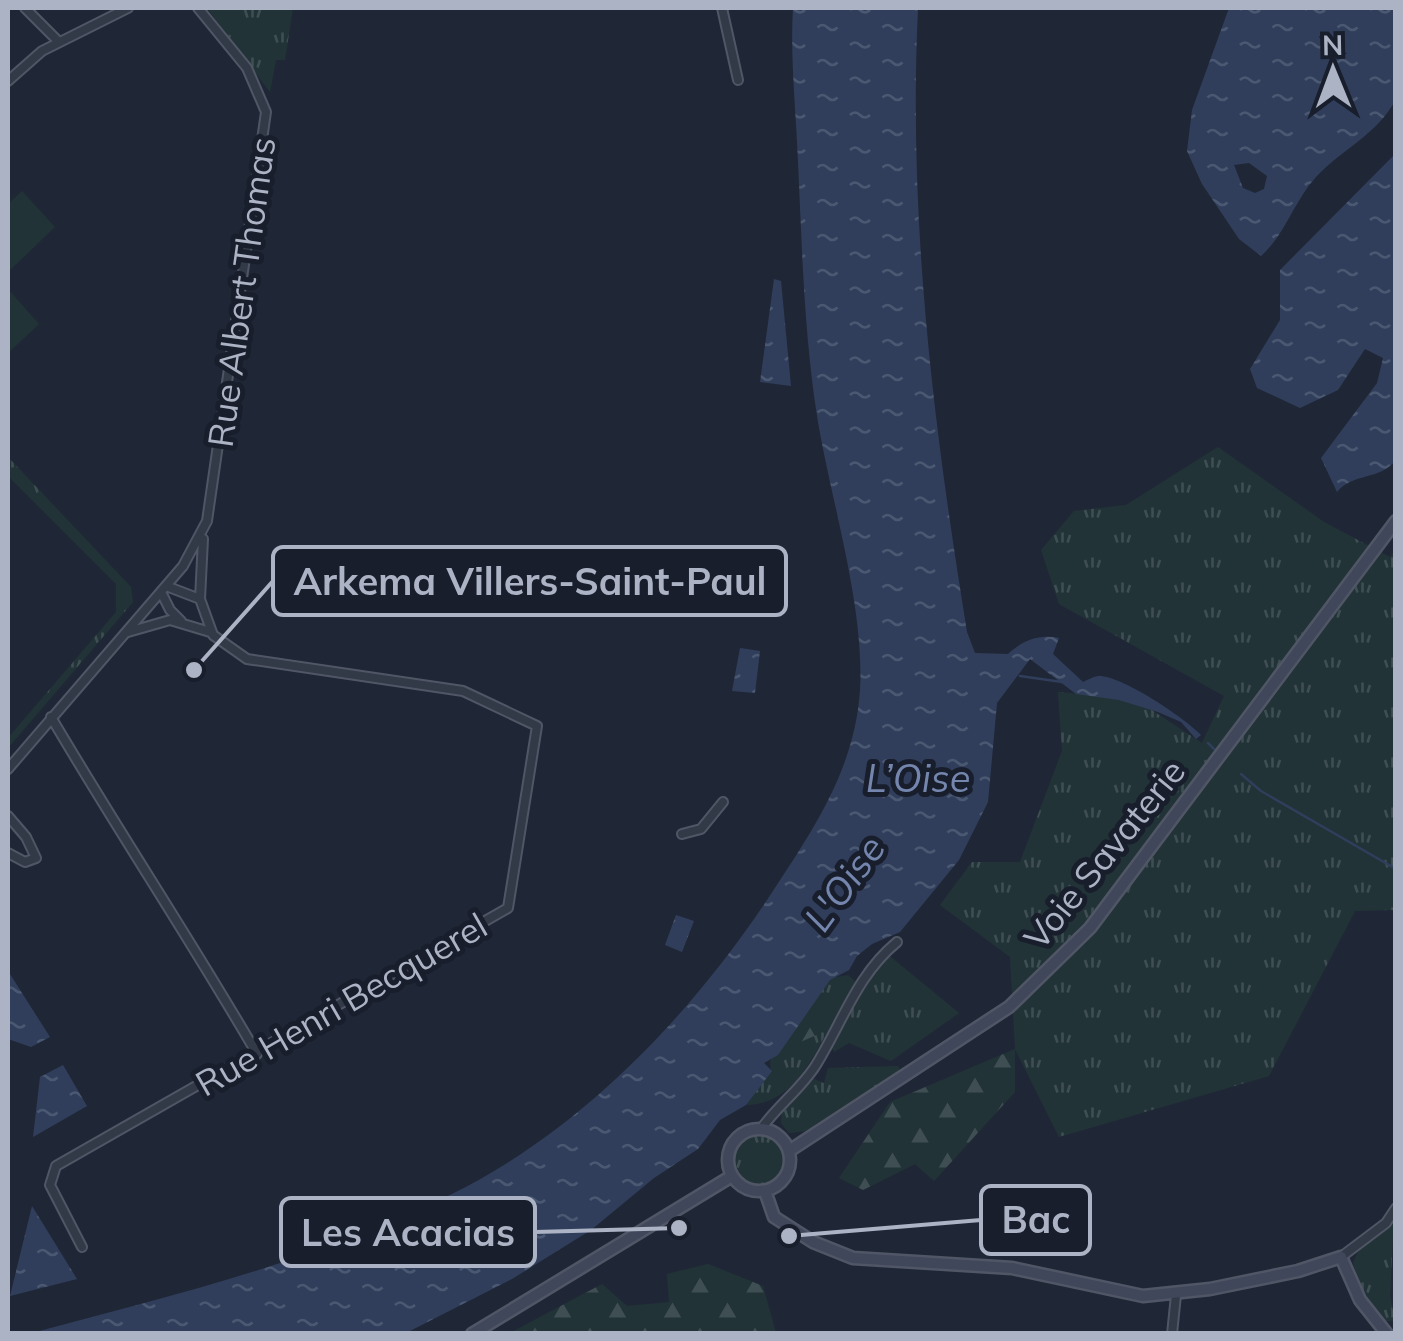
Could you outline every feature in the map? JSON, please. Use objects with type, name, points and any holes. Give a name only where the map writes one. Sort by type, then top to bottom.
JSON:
[{"type":"main road","name":"Voie Savaterie","points":[[790,1151],[1009,1007],[1090,928],[1396,521]]},
{"type":"main road","points":[[761,1128],[779,1135],[790,1151],[783,1180],[766,1191],[746,1189],[732,1176],[728,1158],[735,1140],[761,1128]]},
{"type":"main road","points":[[472,1334],[732,1176]]},
{"type":"main road","points":[[766,1191],[774,1217],[813,1242],[852,1258],[1012,1268],[1118,1294],[1176,1296],[1298,1271],[1341,1257],[1360,1300],[1387,1334]]},
{"type":"street","points":[[24,8],[59,42]]},
{"type":"street","points":[[8,81],[59,42],[128,8]]},
{"type":"street","name":"Rue Albert Thomas","points":[[198,8],[247,68],[266,112],[210,507],[202,537]]},
{"type":"street","points":[[722,8],[738,80]]},
{"type":"street","points":[[8,769],[164,589],[202,537]]},
{"type":"street","points":[[202,537],[200,600],[202,613],[214,634]]},
{"type":"street","points":[[164,589],[200,600]]},
{"type":"street","points":[[164,589],[170,610],[214,634]]},
{"type":"street","points":[[127,632],[159,621],[186,622],[202,613]]},
{"type":"street","name":"Rue Henri Becquerel","points":[[82,1248],[50,1185],[56,1166],[508,908],[537,726],[463,691],[253,660],[230,650],[214,634]]},
{"type":"street","points":[[52,718],[111,821],[168,901],[257,1054]]},
{"type":"street","points":[[682,834],[701,828],[723,802]]},
{"type":"street","points":[[8,832],[10,818]]},
{"type":"street","points":[[8,853],[25,862],[36,858],[26,836],[10,818]]},
{"type":"street","points":[[761,1128],[776,1108],[800,1088],[874,961],[897,942]]},
{"type":"street","points":[[1341,1257],[1386,1223],[1396,1208]]},
{"type":"street","points":[[1172,1334],[1176,1296]]},
{"type":"green space","points":[[207,8],[293,8],[285,60],[276,60],[270,92]]},
{"type":"green space","points":[[22,191],[55,227],[8,272],[8,204]]},
{"type":"green space","points":[[8,289],[39,324],[8,353]]},
{"type":"green space","points":[[1218,447],[1324,522],[1390,557],[1395,550],[1395,910],[1355,911],[1269,1076],[1059,1137],[1015,1049],[1010,957],[940,905],[972,862],[1020,862],[1062,751],[1058,692],[1135,699],[1202,743],[1224,696],[1059,604],[1041,550],[1074,511],[1126,505]]},
{"type":"green space","points":[[8,457],[131,587],[133,602],[8,748],[8,738],[116,612],[116,584],[8,476]]},
{"type":"green space","points":[[886,953],[959,1013],[891,1061],[849,1043],[834,1052],[826,1034],[804,1071],[785,1091],[761,1103],[746,1105],[771,1071],[770,1061],[787,1037],[798,1043],[827,1016],[811,1003],[832,978],[848,975],[862,987]]},
{"type":"green space","points":[[811,1003],[828,1016],[819,1034],[798,1043],[787,1037]]},
{"type":"green space","points":[[1015,1049],[1015,1092],[934,1181],[915,1164],[863,1190],[839,1178],[890,1102]]},
{"type":"green space","points":[[898,1066],[900,1070],[807,1131],[789,1133],[781,1123],[782,1110],[814,1079],[824,1083],[828,1068]]},
{"type":"green space","points":[[759,1136],[776,1143],[783,1160],[776,1177],[759,1184],[742,1177],[735,1160],[742,1143]]},
{"type":"green space","points":[[1394,1216],[1390,1296],[1395,1321],[1383,1321],[1364,1300],[1353,1263],[1358,1252]]},
{"type":"green space","points":[[708,1264],[763,1286],[776,1333],[510,1333],[602,1284],[627,1306],[669,1302],[667,1274]]},
{"type":"water","name":"L’Oise","points":[[793,8],[918,8],[917,165],[926,321],[955,554],[967,632],[975,653],[1008,654],[1032,639],[1059,638],[1053,654],[1083,682],[1098,676],[1122,682],[1201,735],[1196,739],[1181,722],[1158,712],[1119,700],[1076,694],[1030,659],[997,703],[988,802],[959,860],[900,932],[872,944],[857,956],[849,970],[830,980],[778,1055],[764,1063],[772,1071],[746,1105],[720,1120],[698,1149],[654,1178],[591,1230],[512,1279],[404,1334],[32,1333],[298,1257],[402,1217],[500,1167],[589,1102],[669,1025],[740,939],[816,822],[850,746],[860,690],[860,659],[853,591],[818,422],[810,357]]},
{"type":"water","points":[[1229,8],[1395,8],[1396,99],[1369,132],[1316,177],[1261,256],[1239,239],[1202,184],[1187,151],[1192,110]],"holes":[[[1249,163],[1267,176],[1264,189],[1255,193],[1243,188],[1234,165]]]},
{"type":"water","points":[[1395,154],[1395,461],[1337,492],[1321,458],[1377,383],[1383,358],[1365,349],[1338,390],[1300,408],[1257,388],[1250,369],[1280,320],[1280,270]]},
{"type":"water","points":[[774,279],[781,281],[791,386],[760,382]]},
{"type":"water","points":[[740,648],[760,651],[755,693],[732,691]]},
{"type":"water","points":[[676,915],[694,921],[682,952],[665,945]]},
{"type":"water","points":[[8,971],[50,1037],[31,1047],[8,1039]]},
{"type":"water","points":[[63,1065],[87,1106],[33,1137],[40,1077]]},
{"type":"water","points":[[32,1206],[77,1279],[10,1296]]},
{"type":"waterway","points":[[1020,676],[1062,682]]},
{"type":"waterway","points":[[1208,743],[1214,749]]},
{"type":"waterway","points":[[1241,774],[1261,791],[1396,869]]},
{"type":"place","name":"Arkema Villers-Saint-Paul","points":[[194,670]]},
{"type":"place","name":"Les Acacias","points":[[679,1228]]},
{"type":"place","name":"Bac","points":[[789,1236]]},
{"type":"water label","name":"L'Oise","points":[[844,883]]}]
